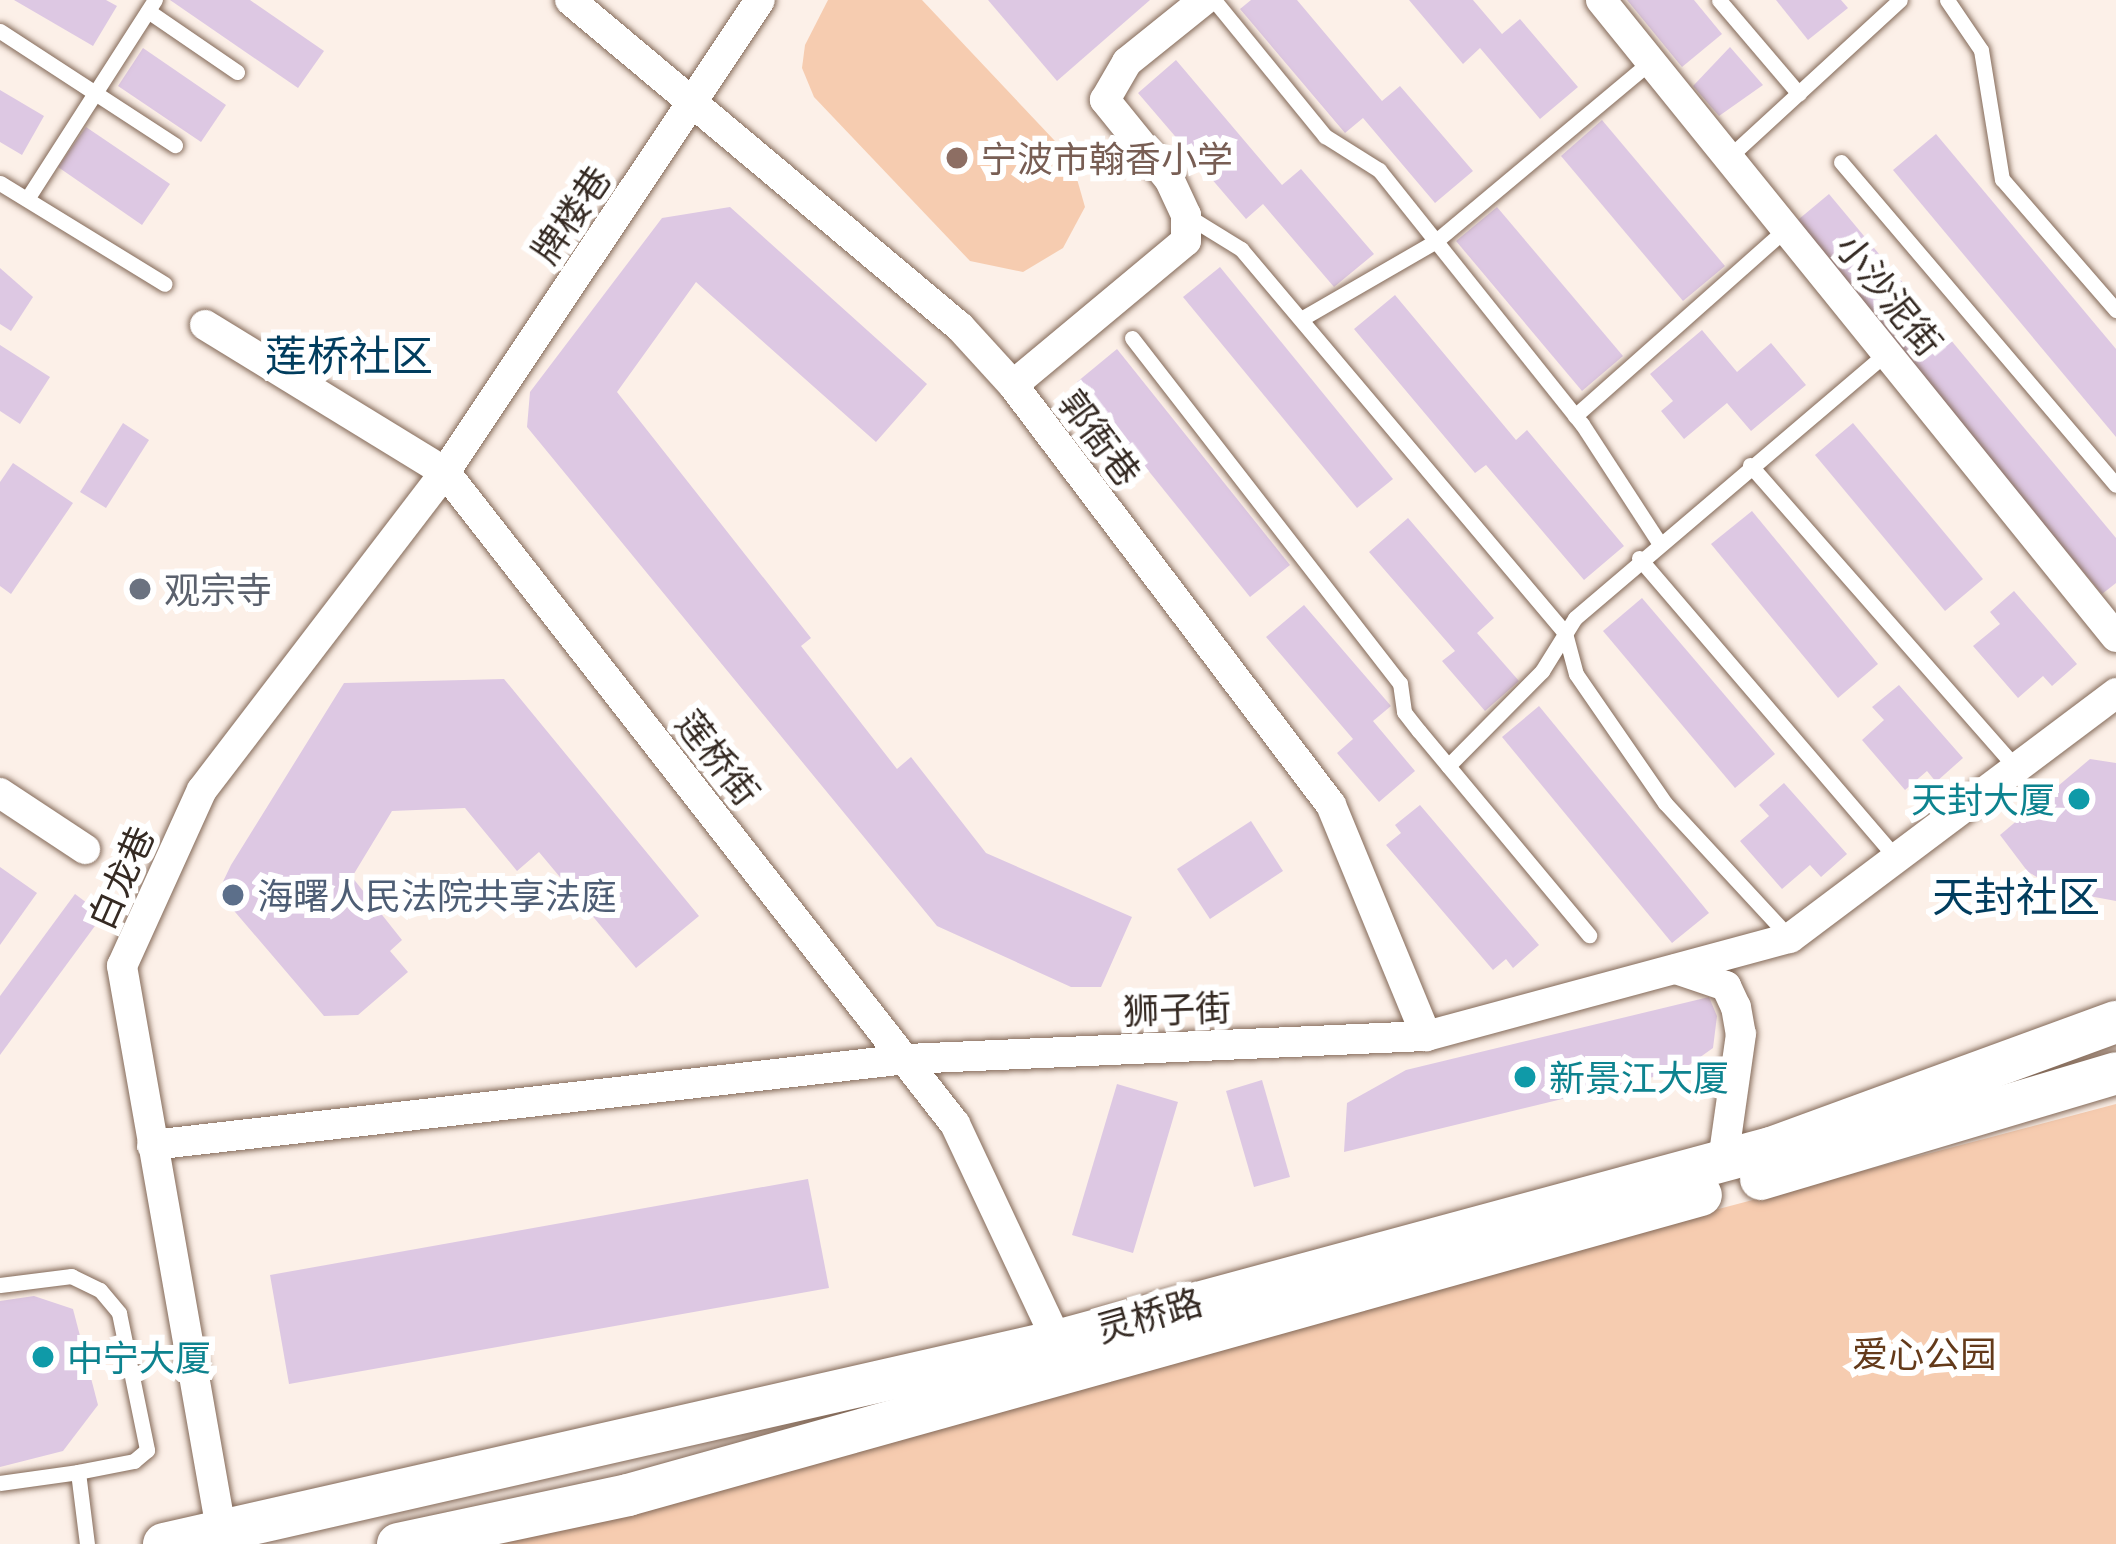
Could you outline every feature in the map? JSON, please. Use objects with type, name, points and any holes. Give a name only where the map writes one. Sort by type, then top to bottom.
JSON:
[{"type":"main road","name":"灵桥路","points":[[164,1544],[222,1535],[318,1507],[1057,1340],[1723,1160],[2116,1022]]},
{"type":"main road","name":"灵桥路","points":[[398,1544],[628,1495],[2020,1106],[2116,1073]]},
{"type":"street","name":"郭衙巷","points":[[570,0],[959,327],[1013,385],[1330,805],[1426,1036]]},
{"type":"street","name":"牌楼巷","points":[[446,472],[760,0]]},
{"type":"street","points":[[1013,385],[1166,265],[1186,241],[1186,215],[1169,179],[1106,100],[1127,62],[1204,0]]},
{"type":"street","name":"小沙泥街","points":[[1601,0],[2114,632]]},
{"type":"street","name":"莲桥街","points":[[206,325],[446,472],[907,1059],[994,1195],[1057,1340]]},
{"type":"street","name":"白龙巷","points":[[222,1535],[122,966],[202,790],[446,472]]},
{"type":"street","name":"狮子街","points":[[152,1145],[907,1059],[1426,1036],[1790,938],[2116,693]]},
{"type":"street","points":[[0,793],[85,849]]},
{"type":"street","points":[[1676,969],[1726,986],[1736,1006],[1741,1034],[1723,1160]]},
{"type":"lane","points":[[1214,0],[1324,136],[1379,170],[1575,416],[1658,541]]},
{"type":"lane","points":[[1719,0],[1799,94]]},
{"type":"lane","points":[[1729,157],[1900,0]]},
{"type":"lane","points":[[1947,0],[1981,50],[2002,179],[2116,310]]},
{"type":"lane","points":[[27,200],[152,6],[237,72]]},
{"type":"lane","points":[[0,31],[98,89],[175,145]]},
{"type":"lane","points":[[1301,319],[1436,241],[1651,61]]},
{"type":"lane","points":[[1841,162],[2116,485]]},
{"type":"lane","points":[[0,182],[165,284]]},
{"type":"lane","points":[[1186,215],[1241,248],[1565,633],[1576,674],[1665,803],[1790,938]]},
{"type":"lane","points":[[1575,416],[1787,228]]},
{"type":"lane","points":[[1132,338],[1400,683],[1404,712],[1589,935]]},
{"type":"lane","points":[[1448,766],[1542,670],[1565,633],[1639,558],[1886,352]]},
{"type":"lane","points":[[1750,465],[2016,768]]},
{"type":"lane","points":[[1639,558],[1896,858]]},
{"type":"lane","points":[[0,1285],[70,1276],[100,1290],[119,1313],[147,1450],[134,1461],[0,1483]]},
{"type":"lane","points":[[78,1472],[87,1544]]},
{"type":"green space","points":[[828,0],[922,0],[1071,158],[1085,207],[1063,248],[1023,272],[970,261],[814,97],[802,68],[805,45]]},
{"type":"green space","name":"爱心公园","points":[[2116,1104],[2116,1544],[451,1544]]},
{"type":"building","points":[[14,0],[106,0],[117,6],[93,46]]},
{"type":"building","points":[[170,0],[250,0],[324,51],[298,88]]},
{"type":"building","points":[[988,0],[1150,0],[1057,81]]},
{"type":"building","points":[[1251,0],[1297,0],[1382,101],[1400,86],[1473,171],[1435,203],[1363,118],[1345,133],[1240,9]]},
{"type":"building","points":[[1409,0],[1473,0],[1502,34],[1520,19],[1578,87],[1540,119],[1480,48],[1463,64]]},
{"type":"building","points":[[1627,0],[1694,0],[1722,34],[1682,67]]},
{"type":"building","points":[[1776,0],[1841,0],[1848,8],[1808,40]]},
{"type":"building","points":[[1730,47],[1763,85],[1719,116],[1693,86]]},
{"type":"building","points":[[143,48],[226,105],[201,142],[118,86]]},
{"type":"building","points":[[1176,60],[1282,185],[1301,169],[1374,254],[1334,287],[1263,204],[1246,219],[1138,93]]},
{"type":"building","points":[[0,90],[44,116],[22,155],[0,142]]},
{"type":"building","points":[[1602,120],[1725,266],[1683,301],[1561,156]]},
{"type":"building","points":[[86,127],[170,184],[142,225],[58,167]]},
{"type":"building","points":[[1936,134],[2116,349],[2116,437],[1893,170]]},
{"type":"building","points":[[1829,194],[2116,538],[2116,583],[2102,594],[1793,224]]},
{"type":"building","points":[[730,207],[927,384],[876,442],[696,282],[617,392],[811,638],[801,646],[897,769],[911,757],[986,853],[1132,917],[1101,987],[1071,987],[937,926],[527,427],[530,392],[662,218]]},
{"type":"building","points":[[1497,207],[1623,356],[1582,391],[1456,241]]},
{"type":"building","points":[[1220,267],[1393,479],[1357,508],[1183,297]]},
{"type":"building","points":[[0,268],[33,297],[11,331],[0,324]]},
{"type":"building","points":[[1395,295],[1516,440],[1527,430],[1624,546],[1584,580],[1486,465],[1475,473],[1354,329]]},
{"type":"building","points":[[1702,330],[1737,372],[1771,343],[1806,385],[1751,431],[1727,403],[1684,439],[1661,411],[1673,401],[1650,374]]},
{"type":"building","points":[[0,345],[50,377],[20,424],[0,411]]},
{"type":"building","points":[[1117,349],[1290,565],[1250,597],[1077,382]]},
{"type":"building","points":[[123,423],[149,440],[106,508],[80,492]]},
{"type":"building","points":[[1853,423],[1983,579],[1945,611],[1815,455]]},
{"type":"building","points":[[13,463],[73,503],[11,594],[0,586],[0,482]]},
{"type":"building","points":[[1752,511],[1878,664],[1838,698],[1711,544]]},
{"type":"building","points":[[1408,518],[1494,618],[1477,633],[1519,681],[1485,711],[1442,661],[1455,651],[1369,552]]},
{"type":"building","points":[[2014,591],[2077,664],[2052,686],[2043,676],[2018,698],[1973,646],[2000,624],[1990,612]]},
{"type":"building","points":[[1642,598],[1775,754],[1735,788],[1603,631]]},
{"type":"building","points":[[1304,605],[1391,706],[1373,721],[1415,771],[1379,802],[1337,753],[1353,739],[1266,637]]},
{"type":"building","points":[[504,679],[699,916],[636,968],[539,852],[517,871],[465,808],[392,811],[352,877],[402,940],[390,951],[408,972],[358,1015],[324,1016],[218,892],[231,865],[344,683]]},
{"type":"building","points":[[1899,685],[1963,758],[1936,782],[1927,771],[1905,790],[1862,740],[1884,720],[1872,707]]},
{"type":"building","points":[[1539,706],[1709,913],[1672,943],[1502,737]]},
{"type":"building","name":"天封大厦","points":[[2090,759],[2116,763],[2116,901],[2062,891],[2028,872],[2000,835]]},
{"type":"building","points":[[1784,783],[1847,854],[1821,877],[1810,865],[1782,889],[1740,841],[1769,816],[1759,805]]},
{"type":"building","points":[[1420,805],[1539,945],[1513,968],[1506,959],[1493,970],[1386,845],[1401,833],[1395,825]]},
{"type":"building","points":[[1251,821],[1283,871],[1210,919],[1177,869]]},
{"type":"building","points":[[0,867],[37,893],[0,945]]},
{"type":"building","points":[[75,894],[103,915],[0,1055],[0,996]]},
{"type":"building","name":"新景江大厦","points":[[1709,997],[1717,1016],[1713,1048],[1682,1070],[1344,1152],[1347,1103],[1406,1070]]},
{"type":"building","points":[[1262,1080],[1290,1177],[1254,1187],[1226,1091]]},
{"type":"building","points":[[1117,1084],[1178,1102],[1133,1253],[1072,1235]]},
{"type":"building","points":[[808,1179],[829,1288],[289,1384],[270,1275]]},
{"type":"building","name":"中宁大厦","points":[[34,1296],[73,1309],[98,1405],[63,1451],[0,1467],[0,1301]]},
{"type":"place","name":"宁波市翰香小学","points":[[957,158]]},
{"type":"place","name":"观宗寺","points":[[140,589]]},
{"type":"place","name":"天封大厦","points":[[2079,799]]},
{"type":"place","name":"海曙人民法院共享法庭","points":[[233,895]]},
{"type":"place","name":"新景江大厦","points":[[1525,1077]]},
{"type":"place","name":"中宁大厦","points":[[43,1357]]},
{"type":"district","name":"莲桥社区","points":[[349,354]]},
{"type":"district","name":"天封社区","points":[[2016,895]]}]
